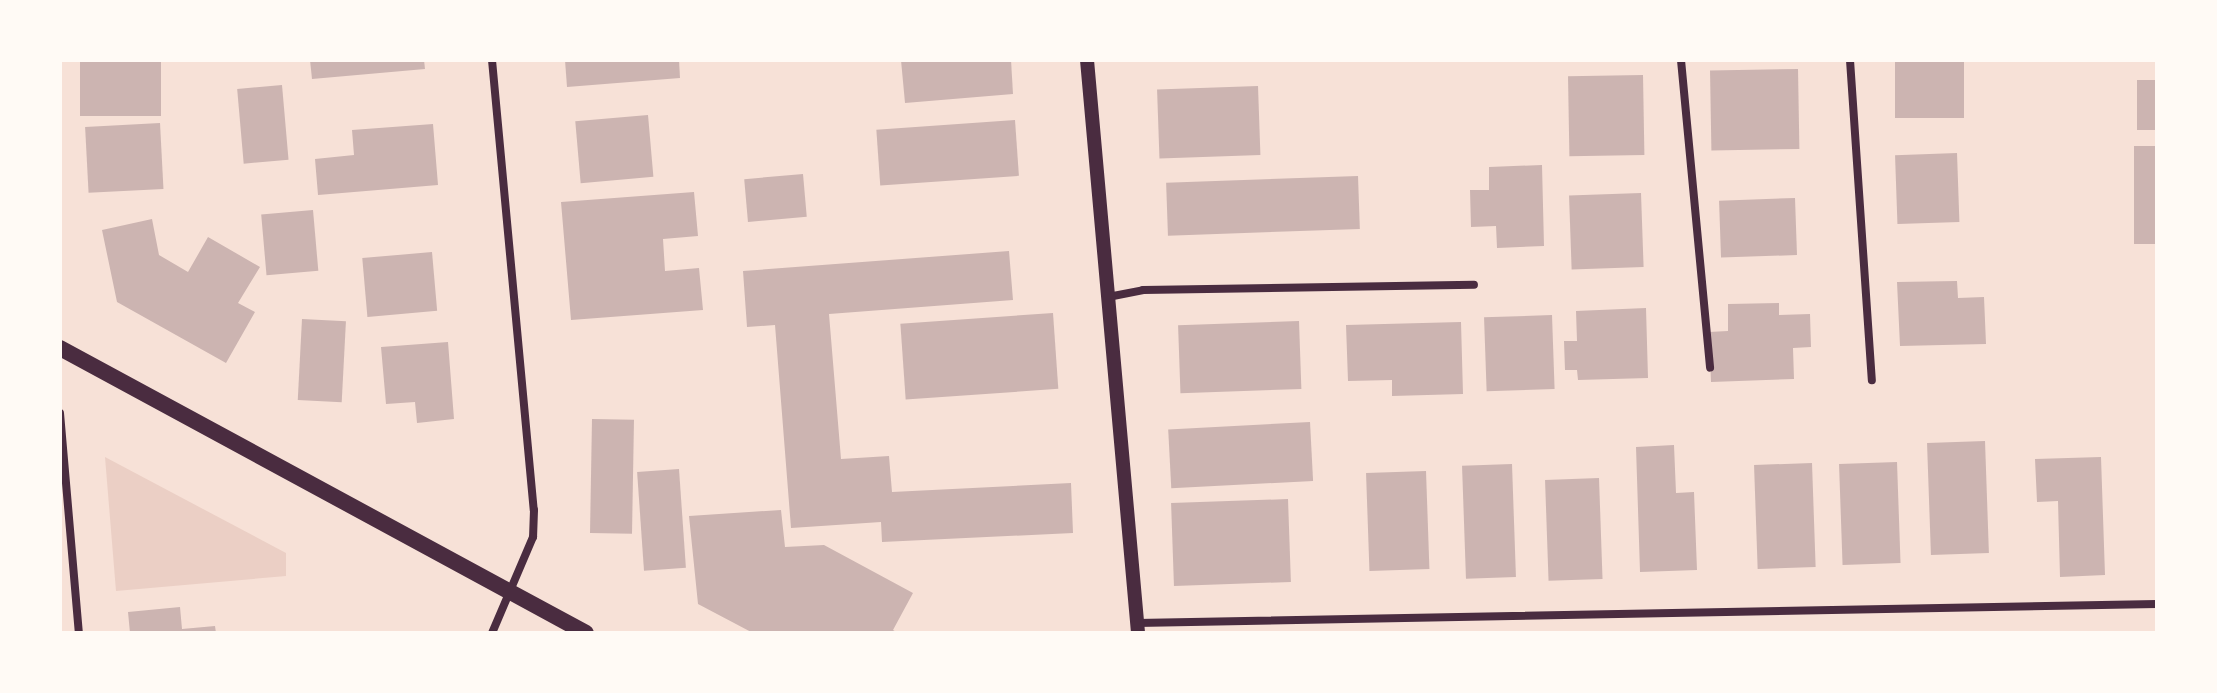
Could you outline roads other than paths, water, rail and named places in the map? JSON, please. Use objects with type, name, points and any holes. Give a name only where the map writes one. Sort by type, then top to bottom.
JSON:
[{"type":"main road","points":[[60,348],[586,633]]},
{"type":"street","points":[[492,60],[534,510],[533,537],[492,633]]},
{"type":"street","points":[[1087,60],[1138,628],[2157,604]]},
{"type":"street","points":[[1681,60],[1710,368]]},
{"type":"street","points":[[1850,60],[1872,380]]},
{"type":"street","points":[[1108,297],[1143,290],[1474,285]]},
{"type":"street","points":[[60,413],[79,633]]}]
